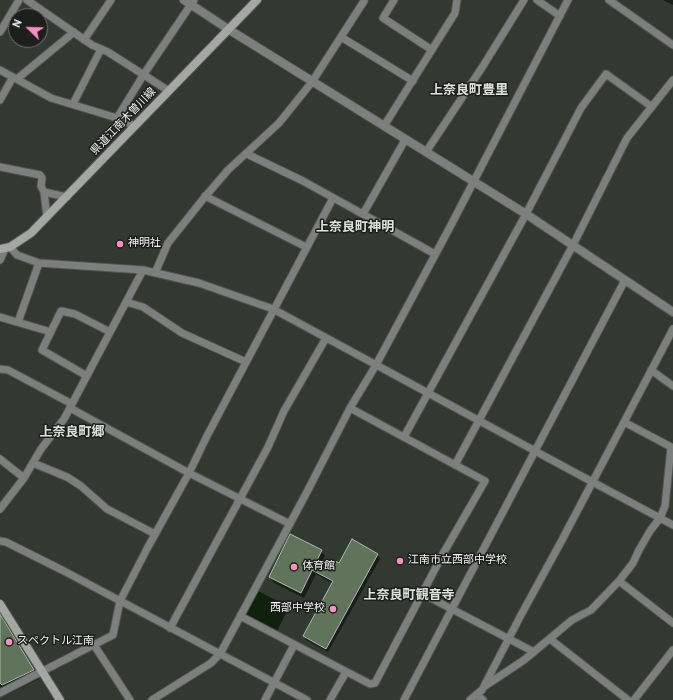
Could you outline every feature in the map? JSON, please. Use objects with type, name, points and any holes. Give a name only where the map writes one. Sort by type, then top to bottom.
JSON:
[{"type":"main road","name":"県道江南木曽川線","points":[[5,248],[28,236],[257,0]]},
{"type":"main road","points":[[0,604],[60,700]]},
{"type":"street","points":[[0,32],[19,0]]},
{"type":"street","points":[[27,0],[84,40],[144,74],[169,91]]},
{"type":"street","points":[[84,40],[111,0]]},
{"type":"street","points":[[394,0],[382,18],[432,50]]},
{"type":"street","points":[[426,152],[483,66],[524,0]]},
{"type":"street","points":[[538,0],[560,16]]},
{"type":"street","points":[[152,700],[210,663],[220,654],[350,408],[376,365],[474,182],[568,0]]},
{"type":"street","points":[[609,0],[673,45]]},
{"type":"street","points":[[117,118],[190,1],[228,30],[526,214],[673,312]]},
{"type":"street","points":[[155,273],[168,243],[205,196],[228,170],[279,123],[312,82],[364,1]]},
{"type":"street","points":[[384,126],[455,13],[456,1]]},
{"type":"street","points":[[0,100],[15,78],[74,32]]},
{"type":"street","points":[[341,37],[413,81]]},
{"type":"street","points":[[73,104],[102,49]]},
{"type":"street","points":[[0,70],[51,98],[117,118],[135,126]]},
{"type":"street","points":[[404,437],[526,214],[581,108],[606,74],[652,107]]},
{"type":"street","points":[[455,464],[574,245],[627,138],[673,80]]},
{"type":"street","points":[[363,214],[405,140]]},
{"type":"street","points":[[247,154],[303,181],[435,254]]},
{"type":"street","points":[[0,167],[40,175],[42,178],[41,186],[44,192],[47,217]]},
{"type":"street","points":[[44,192],[66,197]]},
{"type":"street","points":[[205,196],[306,247]]},
{"type":"street","points":[[0,693],[113,635],[120,601],[333,198]]},
{"type":"street","points":[[0,260],[5,248],[17,255],[39,263],[143,270],[199,284],[273,309],[592,482],[673,524]]},
{"type":"street","points":[[18,322],[39,263]]},
{"type":"street","points":[[0,509],[24,478],[71,406],[143,270]]},
{"type":"street","points":[[404,700],[625,280]]},
{"type":"street","points":[[126,302],[143,307],[182,333],[246,362]]},
{"type":"street","points":[[87,376],[42,350],[61,311],[75,314],[110,332]]},
{"type":"street","points":[[0,317],[51,332]]},
{"type":"street","points":[[470,700],[482,690],[673,330]]},
{"type":"street","points":[[170,628],[268,448],[284,411],[326,338]]},
{"type":"street","points":[[0,369],[8,370],[189,473],[290,524]]},
{"type":"street","points":[[651,370],[673,386]]},
{"type":"street","points":[[240,616],[370,684],[375,683],[444,552],[485,481],[350,408]]},
{"type":"street","points":[[484,686],[524,660],[572,620],[590,610],[633,563],[642,543],[660,518],[665,506],[672,448],[624,422]]},
{"type":"street","points":[[0,459],[24,478]]},
{"type":"street","points":[[33,463],[81,486],[108,509],[155,534]]},
{"type":"street","points":[[0,541],[6,542],[120,601],[307,700]]},
{"type":"street","points":[[619,580],[673,623]]},
{"type":"street","points":[[423,594],[534,652]]},
{"type":"street","points":[[550,639],[628,700]]},
{"type":"street","points":[[94,645],[130,700]]},
{"type":"street","points":[[265,700],[294,645]]},
{"type":"street","points":[[634,700],[673,650]]},
{"type":"street","points":[[330,700],[346,672]]},
{"type":"street","points":[[476,695],[483,700]]},
{"type":"shaded area","points":[[258,591],[289,607],[277,631],[246,615]]},
{"type":"building","name":"体育館","points":[[290,534],[322,550],[301,593],[269,577]]},
{"type":"building","name":"西部中学校","points":[[352,539],[378,554],[326,649],[303,636],[333,581],[312,570],[316,563],[326,569],[331,559],[339,563]]},
{"type":"building","name":"スペクトル江南","points":[[0,614],[34,670],[2,685],[0,683]]},
{"type":"place","name":"神明社","points":[[120,244]]},
{"type":"place","name":"江南市立西部中学校","points":[[400,561]]},
{"type":"place","name":"体育館","points":[[294,567]]},
{"type":"place","name":"西部中学校","points":[[333,609]]},
{"type":"place","name":"スペクトル江南","points":[[9,642]]},
{"type":"district","name":"上奈良町豊里","points":[[469,91]]},
{"type":"district","name":"上奈良町神明","points":[[355,228]]},
{"type":"district","name":"上奈良町郷","points":[[72,433]]},
{"type":"district","name":"上奈良町観音寺","points":[[409,596]]}]
